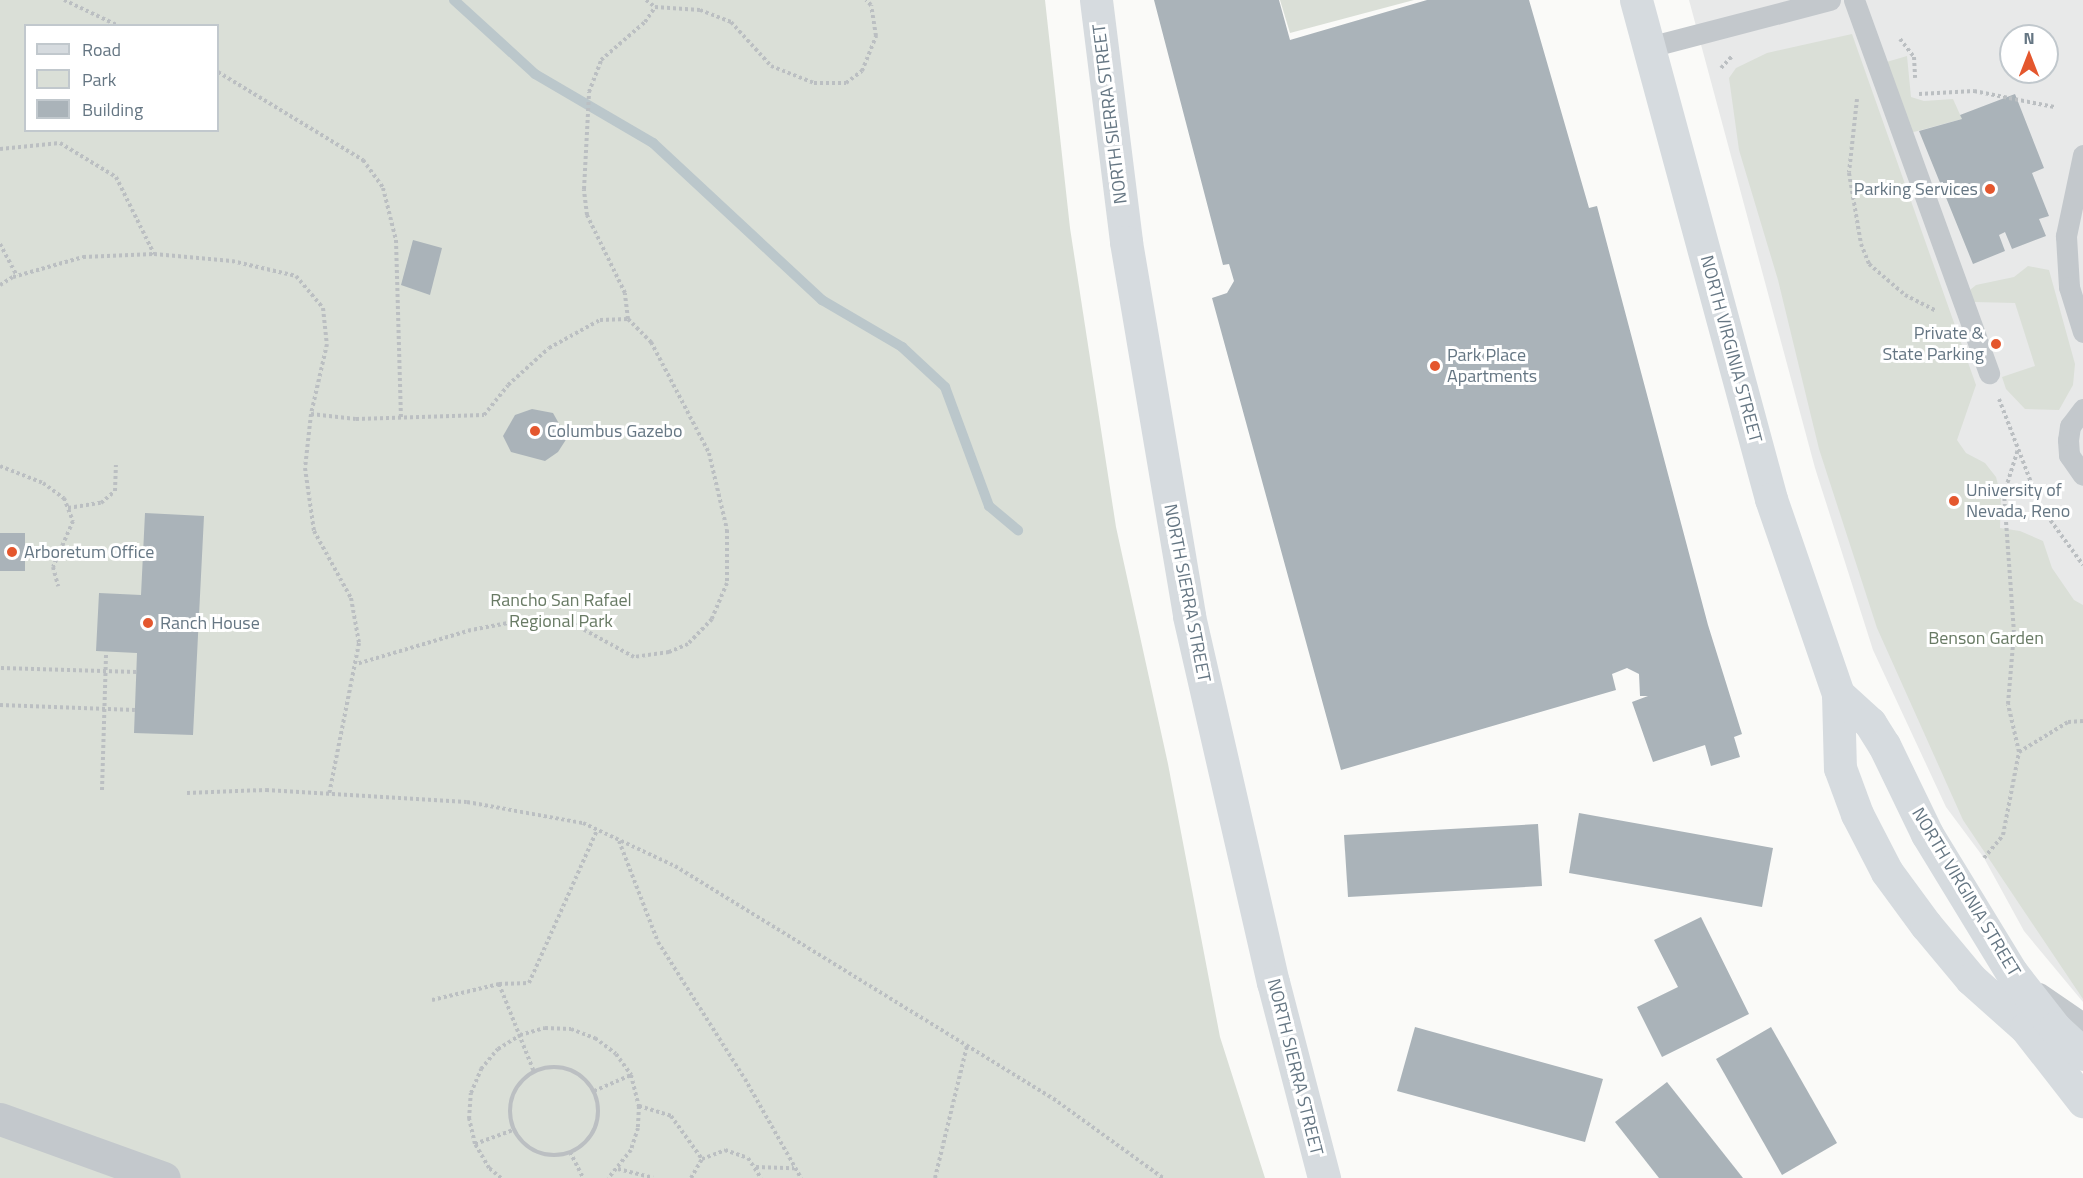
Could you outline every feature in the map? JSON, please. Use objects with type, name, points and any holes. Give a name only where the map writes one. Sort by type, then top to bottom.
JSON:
[{"type":"main road","name":"NORTH SIERRA STREET","points":[[1096,0],[1126,242],[1189,616],[1273,982],[1324,1178]]},
{"type":"main road","name":"NORTH VIRGINIA STREET","points":[[1636,0],[1771,499],[1838,694],[1840,768],[1857,814],[1887,872],[1971,979],[2026,1028],[2083,1101]]},
{"type":"main road","name":"NORTH VIRGINIA STREET","points":[[1838,694],[1870,723],[1884,745],[1927,834],[2012,973],[2055,1028],[2083,1054]]},
{"type":"street","points":[[0,1119],[164,1178]]},
{"type":"lane","points":[[1649,47],[1830,0]]},
{"type":"lane","points":[[1854,0],[1874,62],[1989,373]]},
{"type":"lane","points":[[2083,155],[2066,236],[2069,287],[2083,333]]},
{"type":"lane","points":[[2083,409],[2070,426],[2067,440],[2069,455],[2083,475]]},
{"type":"lane","points":[[2012,973],[2083,1023]]},
{"type":"path","points":[[64,0],[115,24]]},
{"type":"path","points":[[646,0],[655,7],[700,10],[731,22],[771,66],[814,83],[846,83],[862,71],[876,36],[871,5],[866,0]]},
{"type":"path","points":[[356,664],[471,630],[524,620],[570,622],[634,657],[669,652],[688,644],[712,619],[727,583],[727,530],[709,453],[651,342],[628,319],[625,292],[587,215],[584,189],[589,92],[601,60],[645,22],[655,7]]},
{"type":"path","points":[[1874,62],[1864,74],[1857,99],[1849,173],[1861,244],[1869,264],[1927,309],[1947,313],[1966,311]]},
{"type":"path","points":[[219,73],[363,160],[383,188],[396,240],[401,419]]},
{"type":"path","points":[[0,149],[60,143],[117,177],[154,254]]},
{"type":"path","points":[[0,244],[17,276]]},
{"type":"path","points":[[0,285],[17,276],[83,257],[154,254],[232,261],[296,276],[323,308],[327,344],[310,414],[305,468],[314,531],[351,598],[359,644],[329,794]]},
{"type":"path","points":[[310,414],[401,419],[484,415],[508,385],[549,348],[600,320],[628,319]]},
{"type":"path","points":[[1989,373],[2040,506],[2083,565]]},
{"type":"path","points":[[1984,858],[2003,835],[2019,752],[2008,704],[2014,633],[2004,494],[2018,449]]},
{"type":"path","points":[[68,508],[101,502],[115,491],[117,465]]},
{"type":"path","points":[[0,466],[43,483],[64,498],[73,521],[53,567],[58,586]]},
{"type":"path","points":[[102,790],[106,652]]},
{"type":"path","points":[[1,668],[136,672]]},
{"type":"path","points":[[0,705],[135,710]]},
{"type":"path","points":[[2019,752],[2068,723],[2083,721]]},
{"type":"path","points":[[187,793],[266,790],[467,801],[583,823],[675,866],[1058,1102],[1162,1178]]},
{"type":"path","points":[[432,1000],[499,984],[529,983],[597,830]]},
{"type":"path","points":[[619,840],[658,942],[745,1079],[801,1178]]},
{"type":"path","points":[[499,984],[534,1072]]},
{"type":"path","points":[[501,1178],[489,1168],[475,1144],[469,1119],[478,1077],[498,1049],[520,1035],[545,1028],[571,1029],[587,1035],[616,1054],[631,1075],[639,1106],[638,1128],[631,1150],[618,1169],[608,1178]]},
{"type":"path","points":[[935,1178],[967,1046]]},
{"type":"path","points":[[561,1068],[574,1072],[594,1091],[598,1105],[593,1134],[570,1152],[558,1155],[533,1150],[514,1130],[510,1105],[514,1092],[534,1072],[561,1068]]},
{"type":"path","points":[[594,1091],[631,1075]]},
{"type":"path","points":[[639,1106],[671,1116],[702,1159]]},
{"type":"path","points":[[475,1144],[514,1130]]},
{"type":"path","points":[[570,1152],[583,1178]]},
{"type":"path","points":[[691,1178],[702,1159],[712,1152],[737,1152],[756,1167],[761,1178]]},
{"type":"path","points":[[756,1167],[795,1168]]},
{"type":"path","points":[[618,1169],[653,1178]]},
{"type":"shaded area","name":"University of Nevada, Reno","points":[[1689,0],[2083,0],[2083,1002],[2024,931],[1984,858],[1946,807],[1873,650],[1815,468]]},
{"type":"green space","name":"Rancho San Rafael Regional Park","points":[[0,0],[1045,0],[1070,228],[1116,527],[1168,764],[1220,1037],[1265,1178],[0,1178]]},
{"type":"green space","points":[[1280,0],[1414,0],[1290,33]]},
{"type":"green space","name":"Benson Garden","points":[[1852,34],[1976,385],[1957,440],[1966,453],[1985,463],[1996,477],[2001,496],[2000,528],[2020,531],[2043,541],[2052,568],[2074,600],[2083,605],[2083,999],[1963,820],[1877,628],[1819,449],[1778,280],[1739,150],[1729,78],[1736,68],[1767,53]]},
{"type":"green space","points":[[1907,56],[1911,97],[1924,101],[1953,99],[1962,119],[1910,133],[1883,63]]},
{"type":"green space","points":[[2028,266],[2049,270],[2075,364],[2073,385],[2059,410],[2025,409],[2006,389],[2002,377],[2035,366],[2015,303],[1974,302],[1970,290],[1976,285],[2014,277]]},
{"type":"building","name":"Park Place Apartments","points":[[1154,0],[1279,0],[1290,40],[1427,0],[1529,0],[1589,208],[1597,206],[1708,625],[1742,734],[1734,737],[1740,757],[1711,766],[1705,745],[1653,762],[1632,702],[1648,696],[1640,696],[1639,674],[1627,668],[1612,674],[1616,690],[1341,770],[1212,298],[1227,293],[1234,281],[1229,264],[1223,265]]},
{"type":"building","name":"Parking Services","points":[[2015,94],[2044,168],[2032,173],[2049,216],[2039,219],[2046,236],[2012,249],[2005,232],[1999,235],[2005,251],[1973,264],[1919,131],[1962,119],[1960,115]]},
{"type":"building","points":[[413,240],[442,248],[430,295],[401,285]]},
{"type":"building","name":"Columbus Gazebo","points":[[532,409],[553,413],[567,438],[558,452],[545,461],[511,452],[503,436],[515,415]]},
{"type":"building","name":"Ranch House","points":[[145,513],[204,516],[193,735],[134,733],[137,653],[96,651],[99,593],[141,595]]},
{"type":"building","name":"Arboretum Office","points":[[0,533],[25,533],[25,571],[0,571]]},
{"type":"building","points":[[1579,813],[1773,848],[1762,907],[1569,873]]},
{"type":"building","points":[[1538,824],[1542,886],[1348,897],[1344,835]]},
{"type":"building","points":[[1701,917],[1749,1014],[1662,1057],[1637,1007],[1678,987],[1654,940]]},
{"type":"building","points":[[1415,1027],[1603,1079],[1585,1142],[1397,1091]]},
{"type":"building","points":[[1771,1027],[1837,1143],[1782,1175],[1716,1059]]},
{"type":"building","points":[[1667,1082],[1743,1178],[1659,1178],[1615,1122]]},
{"type":"waterway","points":[[454,0],[535,74],[653,143],[822,300],[902,347],[945,387],[989,506],[1018,530]]},
{"type":"place","name":"Parking Services","points":[[1990,189]]},
{"type":"place","name":"Private & State Parking","points":[[1996,344]]},
{"type":"place","name":"Park Place Apartments","points":[[1435,366]]},
{"type":"place","name":"Columbus Gazebo","points":[[535,431]]},
{"type":"place","name":"University of Nevada, Reno","points":[[1954,501]]},
{"type":"place","name":"Arboretum Office","points":[[12,552]]},
{"type":"place","name":"Ranch House","points":[[148,623]]}]
